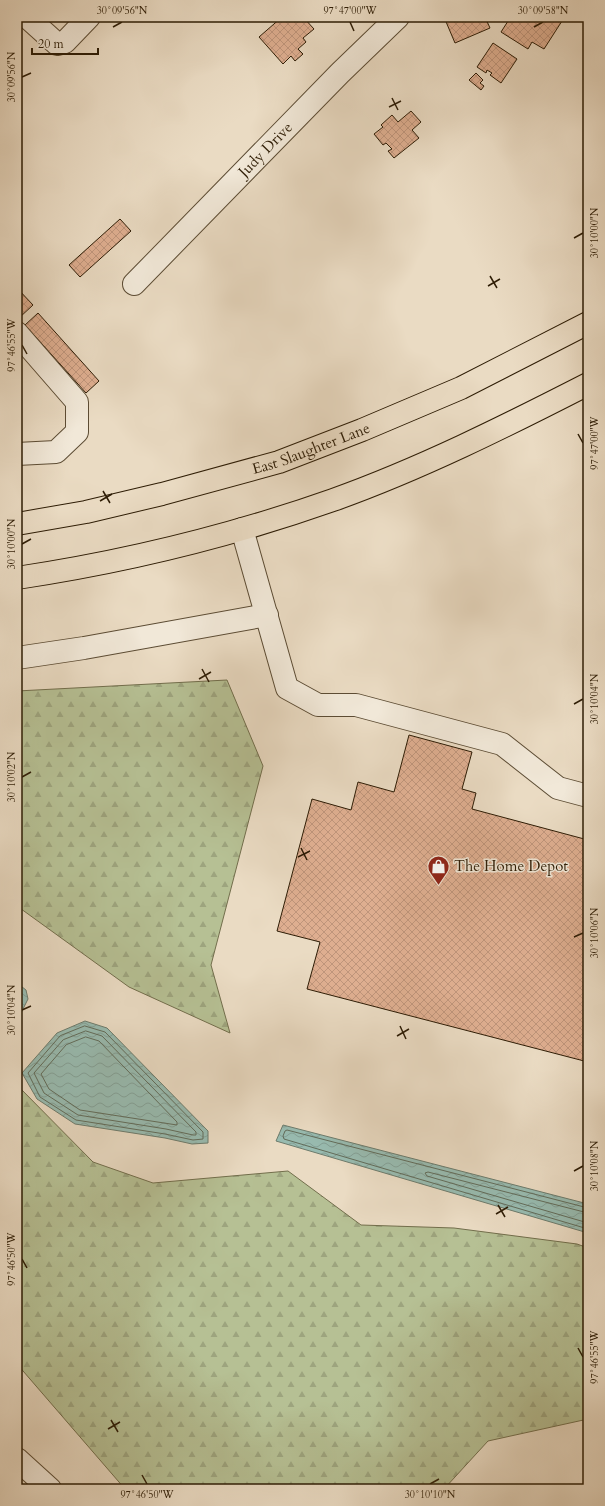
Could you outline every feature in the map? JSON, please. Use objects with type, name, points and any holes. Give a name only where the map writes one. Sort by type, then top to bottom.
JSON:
[{"type":"main road","name":"East Slaughter Lane","points":[[17,524],[86,512],[162,494],[279,462],[376,424],[461,388],[588,323]]},
{"type":"main road","points":[[17,578],[108,562],[242,529],[334,500],[387,479],[474,440],[544,407],[588,384]]},
{"type":"street","points":[[26,17],[57,44],[65,42],[89,17]]},
{"type":"street","name":"Judy Drive","points":[[134,284],[340,73],[398,17]]},
{"type":"street","points":[[17,333],[77,402],[77,432],[56,452],[17,454]]},
{"type":"street","points":[[242,529],[287,688],[318,705],[356,705],[502,744],[558,788],[588,796]]},
{"type":"street","points":[[17,658],[84,648],[266,616]]},
{"type":"street","points":[[17,1459],[50,1489]]},
{"type":"green space","points":[[227,680],[263,766],[211,965],[230,1033],[129,987],[17,906],[17,691]]},
{"type":"green space","points":[[17,1085],[93,1162],[153,1183],[288,1171],[361,1225],[454,1228],[577,1244],[588,1248],[588,1419],[488,1441],[444,1489],[125,1489],[17,1364]]},
{"type":"water","points":[[17,983],[26,990],[28,999],[17,1021]]},
{"type":"water","points":[[85,1021],[107,1028],[208,1131],[208,1143],[192,1144],[165,1138],[75,1124],[37,1099],[22,1073],[57,1033]]},
{"type":"water","points":[[283,1125],[588,1204],[588,1233],[276,1141]]},
{"type":"building","points":[[282,17],[303,17],[314,29],[303,38],[306,42],[298,49],[303,54],[295,61],[291,56],[283,64],[259,37]]},
{"type":"building","points":[[444,17],[485,17],[490,28],[455,43]]},
{"type":"building","points":[[509,17],[556,17],[562,21],[544,49],[532,42],[528,49],[501,32],[510,18]]},
{"type":"building","points":[[493,43],[517,59],[501,83],[490,75],[492,73],[487,70],[486,73],[477,67]]},
{"type":"building","points":[[476,73],[483,80],[480,83],[484,86],[481,90],[469,80]]},
{"type":"building","points":[[411,111],[421,122],[412,130],[419,138],[394,158],[388,151],[392,149],[386,143],[383,145],[374,134],[383,127],[381,125],[392,115],[398,122]]},
{"type":"building","points":[[120,219],[131,231],[80,277],[69,265]]},
{"type":"building","points":[[17,288],[33,305],[19,318],[17,315]]},
{"type":"building","points":[[38,313],[99,381],[86,393],[25,325]]},
{"type":"building","name":"The Home Depot","points":[[409,735],[472,752],[462,789],[476,793],[472,809],[588,840],[588,1062],[307,989],[320,942],[277,931],[312,799],[351,810],[358,782],[394,792]]},
{"type":"place","name":"The Home Depot","points":[[439,886]]}]
